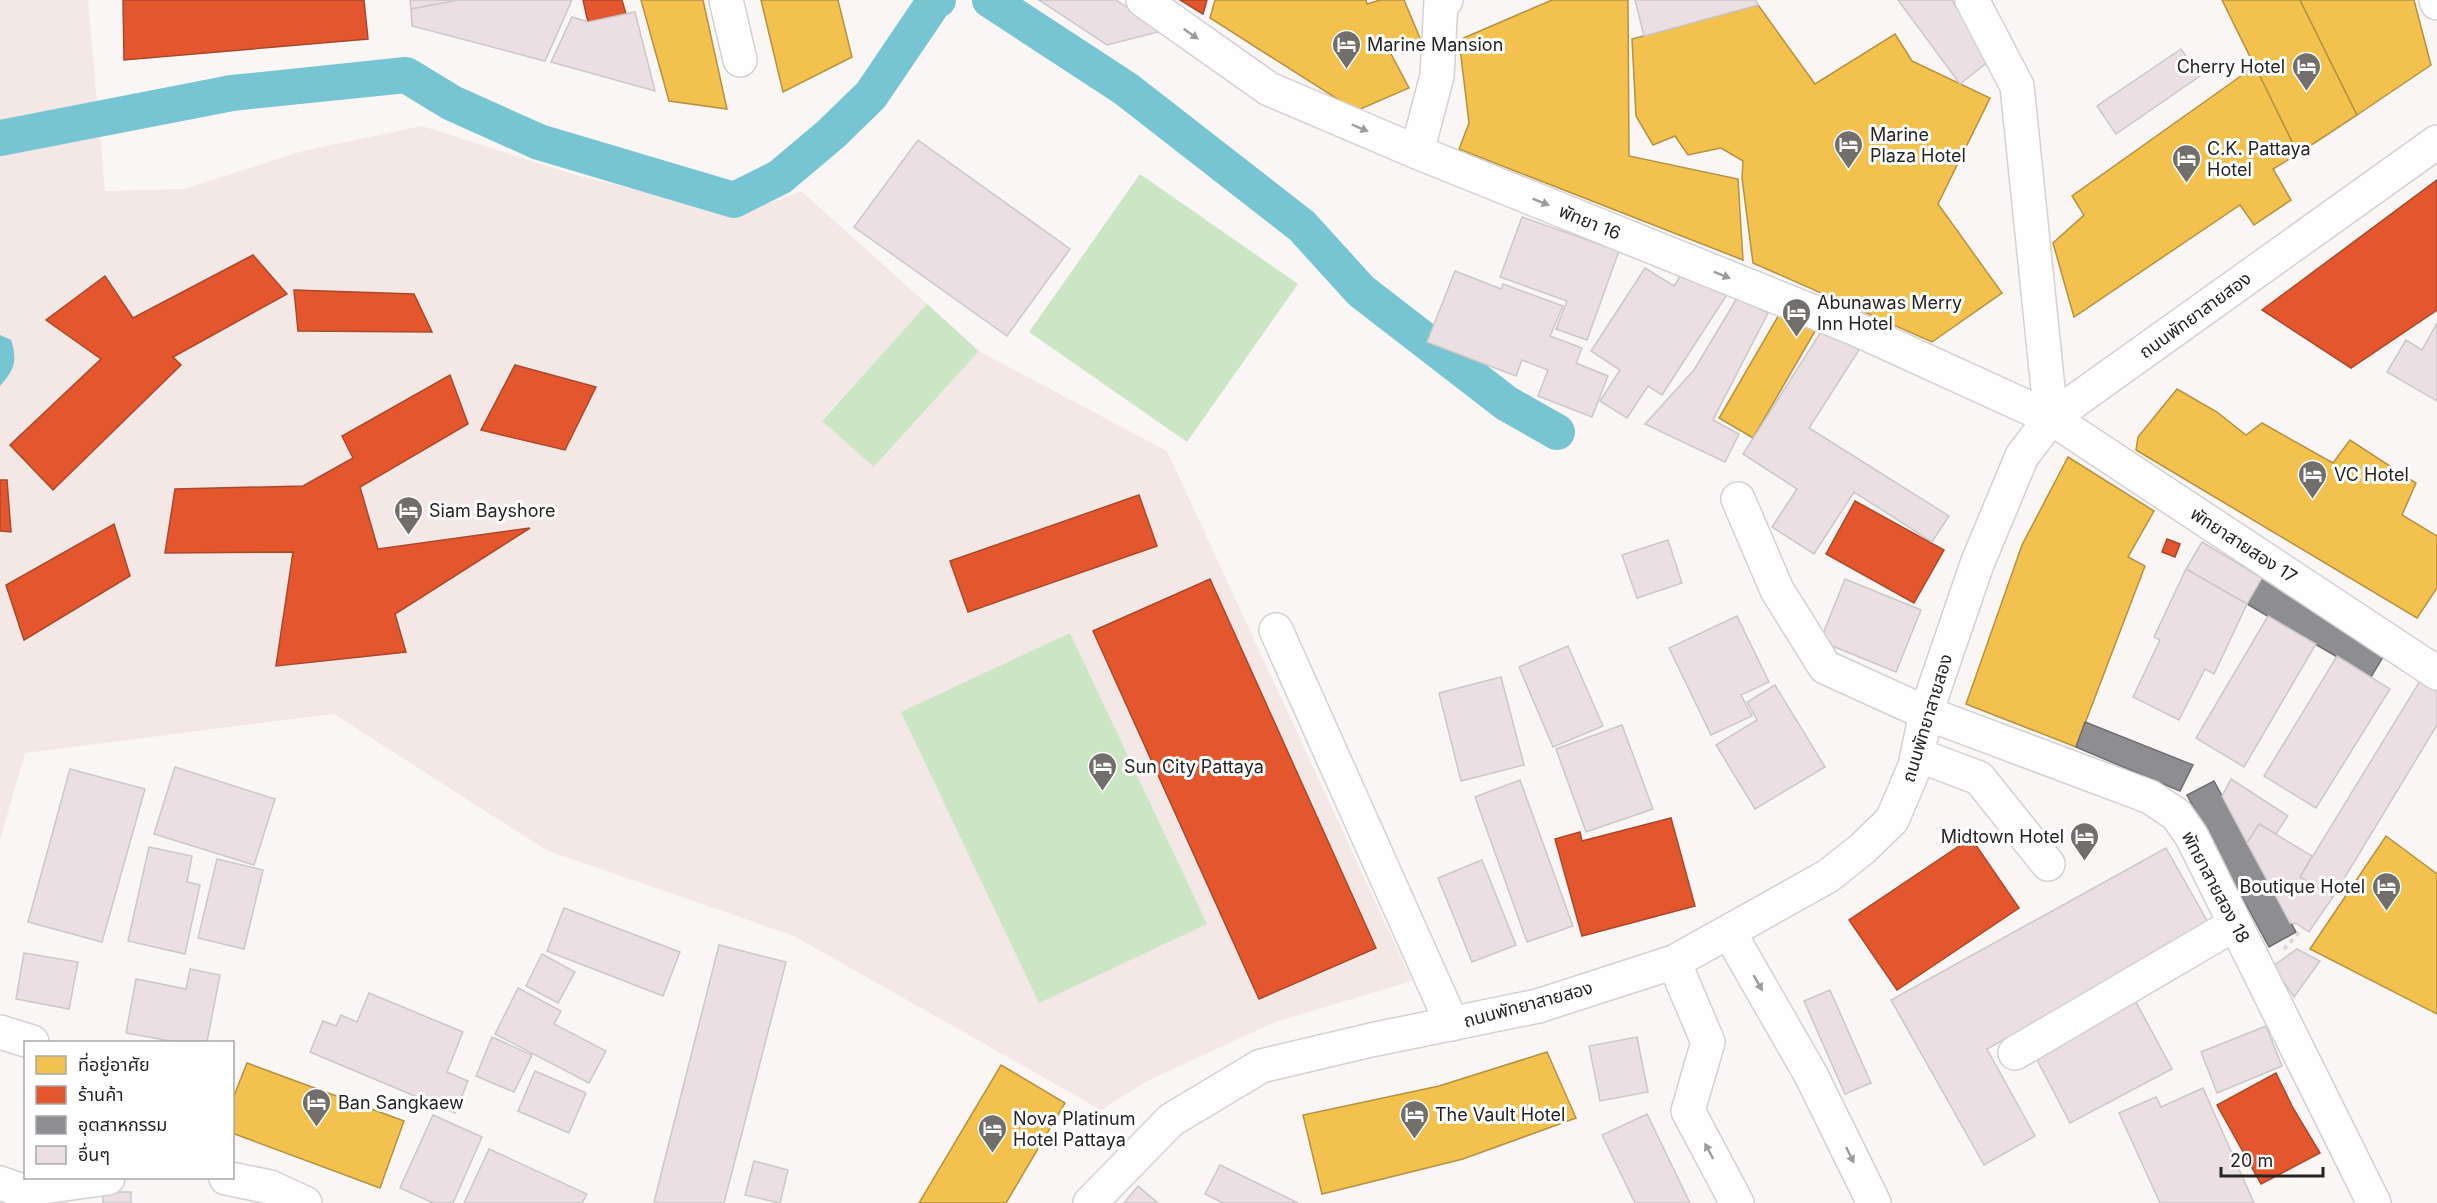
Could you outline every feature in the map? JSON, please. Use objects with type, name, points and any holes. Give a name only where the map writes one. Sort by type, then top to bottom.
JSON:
[{"type":"street","points":[[726,0],[740,60]]},
{"type":"street","name":"พัทยา 16","points":[[1143,0],[1269,89],[1417,152],[1856,329],[2051,418]]},
{"type":"street","points":[[1417,152],[1437,76],[1443,0]]},
{"type":"street","points":[[1972,0],[2017,86],[2051,418]]},
{"type":"street","name":"ถนนพัทยาสายสอง","points":[[1090,1203],[1171,1120],[1261,1066],[1371,1040],[1538,1006],[1674,962],[1828,876],[1862,849],[1892,820],[1915,766],[1926,713],[1977,564],[2022,456],[2051,418],[2437,142]]},
{"type":"street","name":"พัทยาสายสอง 17","points":[[2051,418],[2437,673]]},
{"type":"street","name":"พัทยาสายสอง 18","points":[[1738,499],[1778,590],[1825,667],[1926,713],[2150,797],[2177,815],[2192,837],[2259,967],[2374,1203]]},
{"type":"street","points":[[1276,630],[1452,1024]]},
{"type":"street","points":[[1917,755],[1979,778],[2048,864]]},
{"type":"street","points":[[2015,1053],[2235,924]]},
{"type":"street","points":[[1729,932],[1811,1075],[1874,1203]]},
{"type":"street","points":[[1674,962],[1708,1042],[1688,1111],[1737,1203]]},
{"type":"street","points":[[0,1032],[29,1041]]},
{"type":"street","points":[[15,1180],[62,1179]]},
{"type":"street","points":[[231,1179],[270,1187],[305,1203]]},
{"type":"shaded area","name":"Siam Bayshore","points":[[0,0],[88,0],[105,191],[184,189],[303,151],[422,126],[579,176],[741,214],[801,191],[927,304],[822,420],[875,467],[979,351],[1167,451],[1412,981],[1275,1022],[1147,1081],[1101,1110],[794,936],[546,850],[334,714],[25,753],[0,840]]},
{"type":"green space","points":[[1140,174],[1298,284],[1187,442],[1029,332]]},
{"type":"green space","points":[[927,304],[979,351],[874,467],[822,421]]},
{"type":"green space","points":[[1070,633],[1207,924],[1039,1003],[901,712]]},
{"type":"water","points":[[0,335],[11,340],[14,360],[9,375],[0,386]]},
{"type":"building: ที่อยู่อาศัย","points":[[641,0],[703,0],[727,109],[669,101]]},
{"type":"building: ที่อยู่อาศัย","points":[[761,0],[838,0],[852,57],[783,92]]},
{"type":"building: ที่อยู่อาศัย","name":"Marine Mansion","points":[[1215,0],[1366,0],[1367,4],[1380,0],[1404,0],[1422,43],[1390,52],[1409,88],[1356,111],[1210,18]]},
{"type":"building: ที่อยู่อาศัย","points":[[1552,0],[1628,0],[1629,156],[1738,179],[1743,260],[1459,149],[1469,123],[1459,40]]},
{"type":"building: ที่อยู่อาศัย","name":"Cherry Hotel","points":[[2222,0],[2300,0],[2357,115],[2298,154]]},
{"type":"building: ที่อยู่อาศัย","points":[[2300,0],[2414,0],[2431,65],[2357,115]]},
{"type":"building: ที่อยู่อาศัย","name":"Marine Plaza Hotel","points":[[1758,5],[1815,84],[1895,34],[1912,61],[1990,98],[1938,204],[2002,293],[1932,342],[1753,263],[1742,178],[1743,161],[1721,148],[1688,155],[1675,136],[1653,145],[1636,116],[1632,39]]},
{"type":"building: ที่อยู่อาศัย","name":"C.K. Pattaya Hotel","points":[[2255,66],[2298,154],[2273,169],[2291,200],[2254,225],[2240,205],[2074,317],[2053,243],[2084,215],[2072,196]]},
{"type":"building: ที่อยู่อาศัย","points":[[1784,306],[1818,326],[1753,438],[1719,418]]},
{"type":"building: ที่อยู่อาศัย","name":"VC Hotel","points":[[2177,389],[2217,412],[2246,435],[2262,423],[2333,463],[2350,440],[2416,483],[2402,515],[2437,536],[2437,588],[2417,618],[2136,450],[2138,437]]},
{"type":"building: ที่อยู่อาศัย","points":[[2068,457],[2154,511],[2128,557],[2145,566],[2076,747],[1966,704],[2022,545]]},
{"type":"building: ที่อยู่อาศัย","name":"Boutique Hotel","points":[[2386,836],[2437,874],[2437,1014],[2310,949]]},
{"type":"building: ที่อยู่อาศัย","name":"The Vault Hotel","points":[[1547,1052],[1576,1118],[1463,1159],[1322,1194],[1303,1115],[1439,1086]]},
{"type":"building: ที่อยู่อาศัย","name":"Ban Sangkaew","points":[[247,1063],[404,1121],[380,1188],[234,1134],[234,1096]]},
{"type":"building: ที่อยู่อาศัย","name":"Nova Platinum Hotel Pattaya","points":[[1001,1065],[1065,1103],[1006,1203],[919,1203]]},
{"type":"building: ร้านค้า","points":[[123,0],[364,0],[368,39],[124,60]]},
{"type":"building: ร้านค้า","points":[[583,0],[622,0],[626,14],[588,22]]},
{"type":"building: ร้านค้า","points":[[1180,0],[1207,0],[1203,14]]},
{"type":"building: ร้านค้า","points":[[2437,180],[2437,310],[2351,368],[2262,310]]},
{"type":"building: ร้านค้า","points":[[253,255],[287,294],[173,357],[181,365],[53,490],[10,445],[101,359],[46,320],[105,276],[133,318]]},
{"type":"building: ร้านค้า","points":[[294,290],[414,294],[432,332],[298,331]]},
{"type":"building: ร้านค้า","points":[[515,365],[596,387],[565,450],[481,430]]},
{"type":"building: ร้านค้า","points":[[450,375],[468,424],[360,487],[378,549],[530,528],[395,614],[406,652],[276,666],[293,552],[165,553],[175,489],[303,486],[353,458],[342,436]]},
{"type":"building: ร้านค้า","points":[[0,480],[7,480],[11,532],[0,531]]},
{"type":"building: ร้านค้า","points":[[1139,495],[1157,546],[968,612],[950,561]]},
{"type":"building: ร้านค้า","points":[[1855,501],[1944,550],[1914,603],[1826,554]]},
{"type":"building: ร้านค้า","points":[[114,524],[130,576],[24,640],[6,585]]},
{"type":"building: ร้านค้า","points":[[2167,539],[2180,544],[2175,557],[2162,552]]},
{"type":"building: ร้านค้า","points":[[1210,579],[1376,948],[1259,999],[1093,631]]},
{"type":"building: ร้านค้า","points":[[1671,818],[1695,906],[1582,936],[1555,839],[1580,832],[1582,841]]},
{"type":"building: ร้านค้า","points":[[1971,838],[2019,908],[1897,990],[1849,920]]},
{"type":"building: ร้านค้า","points":[[2276,1073],[2293,1108],[2320,1153],[2261,1184],[2217,1105]]},
{"type":"building: อุตสาหกรรม","points":[[2262,578],[2386,652],[2371,677],[2247,604]]},
{"type":"building: อุตสาหกรรม","points":[[2085,722],[2193,765],[2180,791],[2076,747]]},
{"type":"building: อุตสาหกรรม","points":[[2214,781],[2296,932],[2269,947],[2187,795]]},
{"type":"building: อื่นๆ","points":[[410,0],[456,0],[456,1],[411,9]]},
{"type":"building: อื่นๆ","points":[[459,0],[572,0],[545,61],[412,26],[411,9]]},
{"type":"building: อื่นๆ","points":[[1039,0],[1116,0],[1162,31],[1107,45]]},
{"type":"building: อื่นๆ","points":[[1635,0],[1756,0],[1758,5],[1644,36]]},
{"type":"building: อื่นๆ","points":[[1898,0],[1952,0],[1989,61],[1960,84]]},
{"type":"building: อื่นๆ","points":[[635,12],[655,91],[551,62],[572,17],[588,22]]},
{"type":"building: อื่นๆ","points":[[2181,49],[2200,76],[2116,134],[2097,106]]},
{"type":"building: อื่นๆ","points":[[918,140],[1070,249],[1007,336],[854,227]]},
{"type":"building: อื่นๆ","points":[[1522,217],[1619,251],[1587,340],[1556,329],[1567,301],[1500,277]]},
{"type":"building: อื่นๆ","points":[[1686,267],[1728,293],[1662,395],[1648,386],[1627,418],[1600,401],[1620,370],[1591,351],[1645,268],[1674,286]]},
{"type":"building: อื่นๆ","points":[[1455,271],[1501,289],[1503,284],[1563,306],[1550,336],[1582,348],[1576,363],[1608,376],[1592,417],[1538,396],[1548,370],[1522,360],[1516,376],[1427,342]]},
{"type":"building: อื่นๆ","points":[[1737,298],[1768,313],[1713,420],[1739,434],[1725,462],[1645,424],[1694,370]]},
{"type":"building: อื่นๆ","points":[[2437,323],[2437,401],[2387,372],[2406,340],[2422,350]]},
{"type":"building: อื่นๆ","points":[[1824,327],[1859,350],[1809,428],[1949,516],[1932,542],[1854,492],[1814,554],[1772,527],[1797,489],[1743,454]]},
{"type":"building: อื่นๆ","points":[[1668,540],[1682,583],[1637,598],[1622,555]]},
{"type":"building: อื่นๆ","points":[[2202,542],[2262,578],[2247,604],[2186,569]]},
{"type":"building: อื่นๆ","points":[[2186,569],[2247,604],[2214,674],[2205,669],[2179,720],[2133,697],[2160,640],[2154,637]]},
{"type":"building: อื่นๆ","points":[[1845,579],[1921,610],[1896,672],[1820,641]]},
{"type":"building: อื่นๆ","points":[[1737,616],[1769,682],[1741,695],[1752,716],[1711,735],[1669,648]]},
{"type":"building: อื่นๆ","points":[[2268,616],[2316,644],[2244,767],[2196,738]]},
{"type":"building: อื่นๆ","points":[[1568,646],[1603,726],[1553,747],[1519,667]]},
{"type":"building: อื่นๆ","points":[[2337,656],[2390,689],[2316,808],[2264,776]]},
{"type":"building: อื่นๆ","points":[[2423,676],[2437,685],[2437,725],[2333,897],[2300,877]]},
{"type":"building: อื่นๆ","points":[[1501,677],[1524,765],[1461,781],[1439,693]]},
{"type":"building: อื่นๆ","points":[[1775,685],[1825,767],[1755,809],[1716,745],[1757,720],[1747,702]]},
{"type":"building: อื่นๆ","points":[[1622,725],[1653,809],[1586,832],[1556,749]]},
{"type":"building: อื่นๆ","points":[[175,767],[275,799],[254,865],[154,834]]},
{"type":"building: อื่นๆ","points":[[70,769],[145,789],[102,942],[28,922]]},
{"type":"building: อื่นๆ","points":[[2231,779],[2288,816],[2276,834],[2259,824],[2247,843],[2222,796]]},
{"type":"building: อื่นๆ","points":[[1520,780],[1573,926],[1527,942],[1475,797]]},
{"type":"building: อื่นๆ","points":[[2259,824],[2312,856],[2300,877],[2333,897],[2309,932],[2297,924],[2290,923],[2247,843]]},
{"type":"building: อื่นๆ","points":[[149,847],[192,856],[187,882],[200,885],[185,954],[128,941]]},
{"type":"building: อื่นๆ","points":[[2166,848],[2210,926],[1987,1049],[2035,1136],[1984,1165],[1891,1000]]},
{"type":"building: อื่นๆ","points":[[217,859],[263,870],[244,949],[198,938]]},
{"type":"building: อื่นๆ","points":[[1482,860],[1516,945],[1472,962],[1438,878]]},
{"type":"building: อื่นๆ","points":[[564,908],[680,952],[663,996],[547,951]]},
{"type":"building: อื่นๆ","points":[[719,945],[786,962],[724,1203],[657,1203],[654,1202]]},
{"type":"building: อื่นๆ","points":[[2297,949],[2320,961],[2294,997],[2273,966]]},
{"type":"building: อื่นๆ","points":[[24,953],[78,962],[69,1009],[16,999]]},
{"type":"building: อื่นๆ","points":[[542,954],[575,972],[558,1003],[526,986]]},
{"type":"building: อื่นๆ","points":[[190,969],[220,975],[207,1041],[170,1041],[126,1033],[136,979],[186,989]]},
{"type":"building: อื่นๆ","points":[[518,988],[561,1011],[554,1024],[606,1051],[589,1083],[495,1034]]},
{"type":"building: อื่นๆ","points":[[1830,990],[1871,1083],[1845,1094],[1804,1001]]},
{"type":"building: อื่นๆ","points":[[369,993],[463,1032],[447,1072],[468,1081],[455,1113],[310,1052],[323,1021],[336,1026],[341,1015],[357,1022]]},
{"type":"building: อื่นๆ","points":[[2136,1002],[2172,1069],[2070,1123],[2035,1056]]},
{"type":"building: อื่นๆ","points":[[2266,1026],[2282,1066],[2217,1093],[2201,1052]]},
{"type":"building: อื่นๆ","points":[[492,1037],[532,1055],[514,1092],[476,1076]]},
{"type":"building: อื่นๆ","points":[[1637,1037],[1648,1092],[1600,1101],[1589,1046]]},
{"type":"building: อื่นๆ","points":[[535,1071],[586,1093],[569,1133],[518,1111]]},
{"type":"building: อื่นๆ","points":[[2203,1088],[2254,1203],[2160,1203],[2119,1113],[2156,1097],[2161,1107]]},
{"type":"building: อื่นๆ","points":[[1647,1114],[1690,1203],[1635,1203],[1602,1135]]},
{"type":"building: อื่นๆ","points":[[433,1115],[482,1137],[453,1203],[433,1203],[400,1188]]},
{"type":"building: อื่นๆ","points":[[489,1149],[587,1194],[582,1203],[464,1203]]},
{"type":"building: อื่นๆ","points":[[754,1161],[788,1170],[780,1203],[745,1195]]},
{"type":"building: อื่นๆ","points":[[1220,1165],[1298,1203],[1223,1203],[1205,1194]]},
{"type":"building: อื่นๆ","points":[[1138,1186],[1158,1203],[1124,1203]]},
{"type":"building: อื่นๆ","points":[[103,1192],[131,1192],[131,1203],[103,1203]]},
{"type":"waterway","points":[[0,138],[232,93],[406,75],[452,103],[539,142],[734,200],[780,177],[831,134],[871,95],[934,2],[938,0]]},
{"type":"waterway","points":[[990,0],[1126,89],[1302,226],[1361,291],[1506,403],[1557,432]]},
{"type":"place","name":"Marine Mansion","points":[[1346,70]]},
{"type":"place","name":"Cherry Hotel","points":[[2306,92]]},
{"type":"place","name":"Marine Plaza Hotel","points":[[1849,170]]},
{"type":"place","name":"C.K. Pattaya Hotel","points":[[2186,184]]},
{"type":"place","name":"Abunawas Merry Inn Hotel","points":[[1796,338]]},
{"type":"place","name":"VC Hotel","points":[[2313,500]]},
{"type":"place","name":"Siam Bayshore","points":[[408,536]]},
{"type":"place","name":"Sun City Pattaya","points":[[1103,792]]},
{"type":"place","name":"Midtown Hotel","points":[[2085,862]]},
{"type":"place","name":"Boutique Hotel","points":[[2386,912]]},
{"type":"place","name":"Ban Sangkaew","points":[[317,1128]]},
{"type":"place","name":"The Vault Hotel","points":[[1414,1140]]},
{"type":"place","name":"Nova Platinum Hotel Pattaya","points":[[992,1154]]}]
